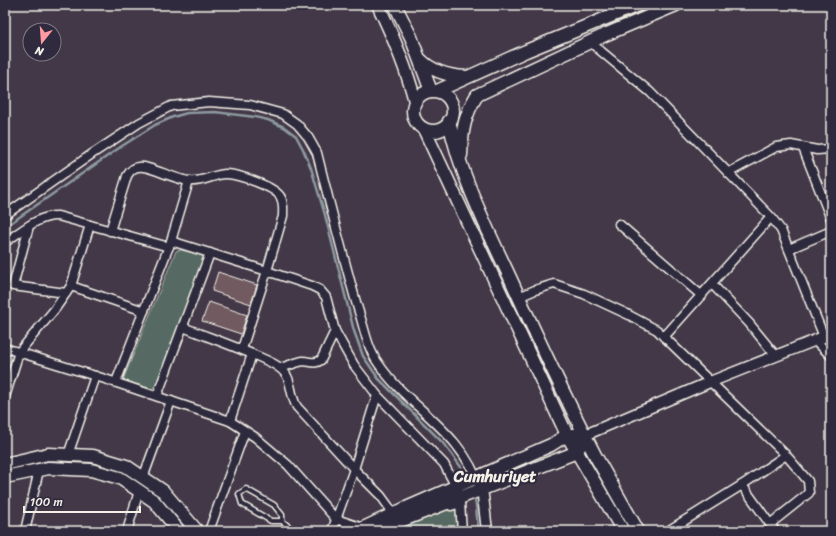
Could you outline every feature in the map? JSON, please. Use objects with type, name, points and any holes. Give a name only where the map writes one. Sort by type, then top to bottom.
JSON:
[{"type":"main road","points":[[378,5],[394,37],[409,76],[415,101]]},
{"type":"main road","points":[[395,5],[412,37],[434,91],[447,97],[452,107],[451,117],[453,139],[466,178],[495,246],[585,435],[638,531]]},
{"type":"main road","points":[[623,531],[567,435],[424,128],[415,120],[413,107],[419,96],[638,5]]},
{"type":"main road","points":[[424,128],[436,130],[446,126],[451,117],[477,95],[590,42],[676,5]]},
{"type":"main road","points":[[420,59],[431,69],[453,76],[467,77]]},
{"type":"main road","points":[[460,160],[462,131],[469,108],[477,95]]},
{"type":"main road","points":[[365,530],[458,495],[567,435],[585,435]]},
{"type":"main road","points":[[478,483],[577,452],[585,435]]},
{"type":"main road","points":[[5,464],[48,454],[93,456],[126,466],[163,491],[197,531]]},
{"type":"main road","points":[[5,477],[49,468],[91,470],[120,478],[154,502],[179,531]]},
{"type":"main road","points":[[365,530],[394,514],[458,495]]},
{"type":"street","points":[[590,42],[650,92],[771,217],[781,230],[831,356]]},
{"type":"street","points":[[5,215],[92,154],[139,124],[171,106],[209,102],[250,105],[283,114],[297,124],[308,137],[317,153],[350,283],[368,340],[377,362],[397,386],[437,423],[464,454],[483,496],[487,531]]},
{"type":"street","points":[[728,173],[776,147],[791,145],[817,150],[831,149]]},
{"type":"street","points":[[803,148],[831,219]]},
{"type":"street","points":[[110,231],[127,176],[130,170],[136,166],[141,166],[189,181],[201,180],[226,174],[263,185],[278,193],[282,198],[283,216],[242,349]]},
{"type":"street","points":[[116,382],[170,244],[189,181]]},
{"type":"street","points":[[5,242],[36,221],[50,215],[58,216],[110,231],[210,253],[312,286],[320,290],[326,297],[335,331],[354,364],[377,395],[444,464],[458,495],[462,531]]},
{"type":"street","points":[[664,337],[771,217]]},
{"type":"street","points":[[619,224],[702,296]]},
{"type":"street","points":[[5,397],[19,352],[55,309],[71,286],[90,225]]},
{"type":"street","points":[[29,226],[13,286],[66,293]]},
{"type":"street","points":[[789,249],[831,231]]},
{"type":"street","points":[[157,396],[210,253]]},
{"type":"street","points":[[519,297],[554,284],[584,294],[657,330],[786,455],[808,481],[809,493],[770,524]]},
{"type":"street","points":[[712,284],[749,323],[776,356]]},
{"type":"street","points":[[71,286],[144,311]]},
{"type":"street","points":[[183,327],[242,349],[280,368],[288,378],[293,401],[297,407],[381,496],[394,514]]},
{"type":"street","points":[[280,368],[301,361],[315,363],[321,360],[335,331]]},
{"type":"street","points":[[585,435],[710,382],[824,337]]},
{"type":"street","points":[[5,348],[116,382],[230,421],[288,465],[336,519],[365,530]]},
{"type":"street","points":[[230,421],[252,354]]},
{"type":"street","points":[[68,455],[95,376]]},
{"type":"street","points":[[332,531],[354,469],[377,395]]},
{"type":"street","points":[[143,478],[171,401]]},
{"type":"street","points":[[209,531],[244,431]]},
{"type":"street","points":[[671,529],[742,485],[786,455]]},
{"type":"street","points":[[25,531],[39,470]]},
{"type":"street","points":[[742,485],[775,531]]},
{"type":"street","points":[[127,531],[139,491]]},
{"type":"street","points":[[396,530],[458,495]]},
{"type":"lane","points":[[282,521],[282,515],[274,506],[246,489],[239,494],[242,504],[271,521],[282,521],[294,531]]},
{"type":"green space","points":[[181,250],[202,255],[205,258],[156,385],[152,389],[123,380],[176,251]]},
{"type":"green space","points":[[458,505],[461,531],[399,531],[400,529]]},
{"type":"building","points":[[218,272],[257,285],[251,304],[212,291]]},
{"type":"building","points":[[209,302],[247,315],[241,334],[202,321]]},
{"type":"waterway","points":[[5,227],[122,146],[155,125],[173,117],[187,113],[215,112],[255,117],[268,120],[284,127],[296,136],[311,168],[325,215],[354,331],[363,356],[378,378],[443,443],[461,467]]},
{"type":"waterway","points":[[475,501],[478,531]]},
{"type":"district","name":"Cumhuriyet","points":[[495,476]]}]
